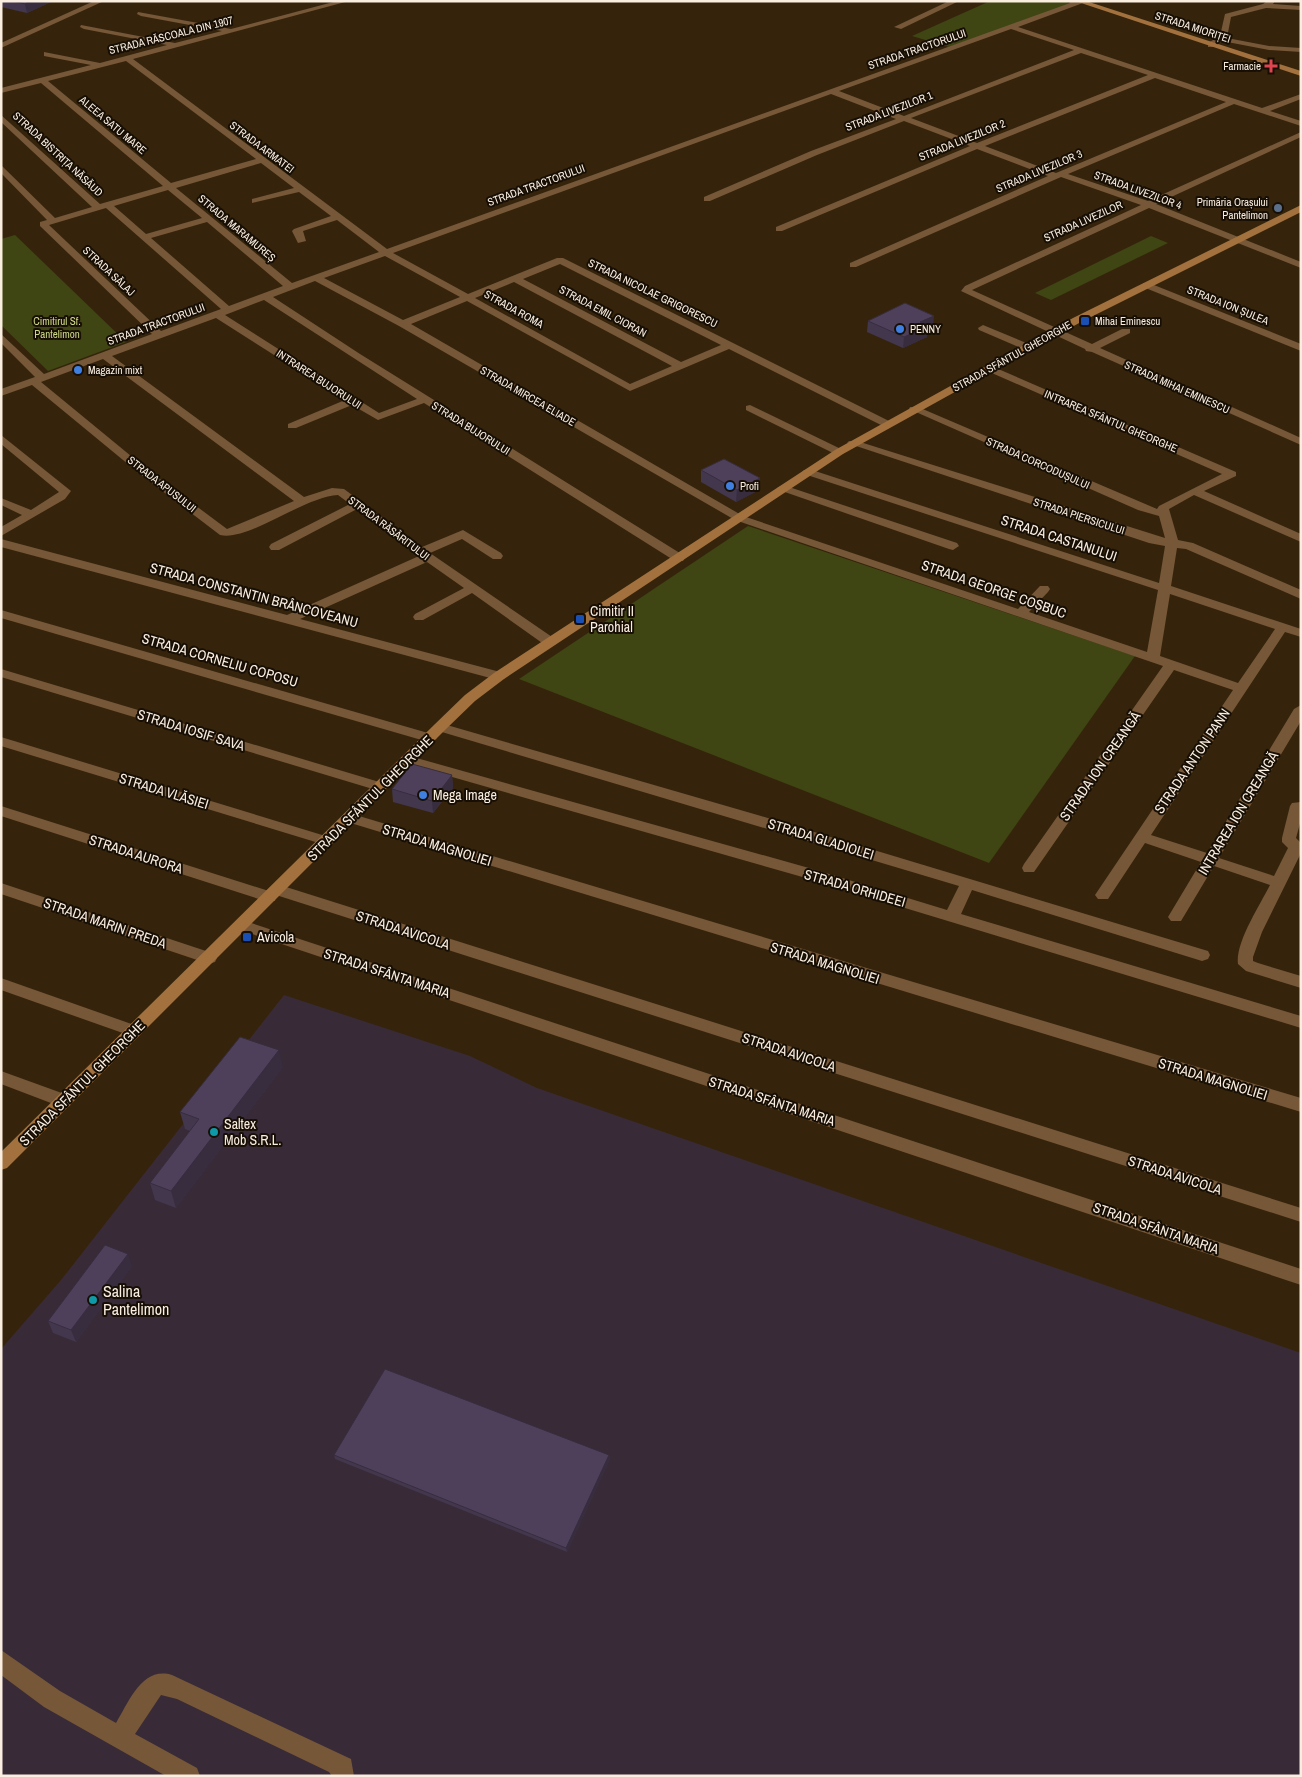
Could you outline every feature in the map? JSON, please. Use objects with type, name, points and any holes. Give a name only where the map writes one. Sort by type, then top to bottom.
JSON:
[{"type":"street","points":[[1,46],[102,1]]},
{"type":"street","name":"STRADA RĂSCOALA DIN 1907","points":[[1,91],[346,1]]},
{"type":"street","points":[[898,27],[956,1]]},
{"type":"street","name":"STRADA TRACTORULUI","points":[[1,393],[385,252],[1012,27],[1076,2],[1107,1]]},
{"type":"street","name":"STRADA MIORIȚEI","points":[[1076,2],[1301,74]]},
{"type":"street","points":[[1222,39],[1228,16],[1269,4],[1301,8]]},
{"type":"street","points":[[141,14],[232,31]]},
{"type":"street","points":[[84,27],[176,45]]},
{"type":"street","points":[[1012,27],[1301,124]]},
{"type":"street","points":[[92,36],[160,49]]},
{"type":"street","points":[[1211,45],[1222,39],[1269,48],[1301,50]]},
{"type":"street","name":"STRADA LIVEZILOR 1","points":[[707,199],[814,152],[1082,50]]},
{"type":"street","points":[[48,54],[101,65]]},
{"type":"street","name":"STRADA ARMATEI","points":[[127,58],[300,189],[340,216],[385,252]]},
{"type":"street","name":"STRADA LIVEZILOR 2","points":[[779,229],[976,146],[1155,75]]},
{"type":"street","name":"ALEEA SATU MARE","points":[[42,80],[170,187]]},
{"type":"street","points":[[1,87],[11,88]]},
{"type":"street","name":"STRADA LIVEZILOR 4","points":[[831,91],[976,146],[1150,205],[1301,265]]},
{"type":"street","points":[[1263,111],[1301,96]]},
{"type":"street","name":"STRADA LIVEZILOR 3","points":[[853,265],[1058,175],[1235,101]]},
{"type":"street","name":"STRADA BISTRIȚA NĂSĂUD","points":[[1,117],[103,207],[145,236],[228,310]]},
{"type":"street","name":"STRADA LIVEZILOR","points":[[1054,333],[970,295],[966,289],[1301,134]]},
{"type":"street","points":[[48,222],[261,160]]},
{"type":"street","name":"STRADA SĂLAJ","points":[[1,168],[48,222],[159,335]]},
{"type":"street","name":"STRADA MARAMUREȘ","points":[[170,187],[290,287]]},
{"type":"street","points":[[255,201],[300,189]]},
{"type":"street","name":"STRADA SFÂNTUL GHEORGHE","points":[[1,1163],[328,841],[474,694],[853,443],[1027,347],[1301,208]]},
{"type":"street","points":[[301,241],[297,231],[300,229],[340,216]]},
{"type":"street","points":[[145,236],[208,219]]},
{"type":"street","name":"STRADA ROMA","points":[[385,252],[630,388],[680,366]]},
{"type":"street","name":"STRADA NICOLAE GRIGORESCU","points":[[403,324],[560,260],[886,424]]},
{"type":"street","name":"STRADA MIRCEA ELIADE","points":[[316,278],[403,324],[739,518]]},
{"type":"street","name":"STRADA EMIL CIORAN","points":[[514,278],[680,366]]},
{"type":"street","name":"STRADA ION ȘULEA","points":[[1146,285],[1301,348]]},
{"type":"street","name":"STRADA BUJORULUI","points":[[265,296],[679,558]]},
{"type":"street","name":"INTRAREA BUJORULUI","points":[[217,314],[381,418],[425,399]]},
{"type":"street","points":[[983,328],[1027,347]]},
{"type":"street","points":[[1090,349],[1126,331]]},
{"type":"street","name":"STRADA MIHAI EMINESCU","points":[[1054,333],[1301,442]]},
{"type":"street","name":"STRADA APUSULUI","points":[[1,337],[38,380],[144,472],[227,533],[303,502]]},
{"type":"street","points":[[680,366],[730,345]]},
{"type":"street","points":[[104,355],[303,502]]},
{"type":"street","name":"INTRAREA SFÂNTUL GHEORGHE","points":[[989,368],[1232,474],[1194,491]]},
{"type":"street","points":[[292,426],[353,401]]},
{"type":"street","points":[[750,408],[839,452]]},
{"type":"street","name":"STRADA CORCODUȘULUI","points":[[914,409],[1142,508],[1164,514]]},
{"type":"street","points":[[1,438],[65,491],[61,497],[1,532]]},
{"type":"street","name":"STRADA PIERSICULUI","points":[[853,443],[1153,540],[1189,546],[1301,595]]},
{"type":"street","name":"STRADA CASTANULUI","points":[[808,472],[1301,633]]},
{"type":"street","points":[[783,488],[953,546]]},
{"type":"street","name":"STRADA RĂSĂRITULUI","points":[[303,502],[336,490],[550,642]]},
{"type":"street","points":[[1153,658],[1172,542],[1163,508],[1166,505],[1194,491],[1301,538]]},
{"type":"street","points":[[1,501],[30,514]]},
{"type":"street","points":[[275,547],[357,505]]},
{"type":"street","name":"STRADA GEORGE COȘBUC","points":[[739,518],[1240,688]]},
{"type":"street","points":[[289,619],[462,534],[497,556]]},
{"type":"street","name":"STRADA CONSTANTIN BRÂNCOVEANU","points":[[1,543],[499,676]]},
{"type":"street","points":[[419,617],[472,588]]},
{"type":"street","points":[[1021,613],[1044,589]]},
{"type":"street","name":"STRADA CORNELIU COPOSU","points":[[1,614],[430,738]]},
{"type":"street","name":"STRADA ANTON PANN","points":[[1102,895],[1282,627]]},
{"type":"street","name":"STRADA ION CREANGĂ","points":[[1029,868],[1171,664]]},
{"type":"street","name":"STRADA IOSIF SAVA","points":[[1,672],[381,787]]},
{"type":"street","name":"INTRAREA ION CREANGĂ","points":[[1176,916],[1301,709]]},
{"type":"street","name":"STRADA GLADIOLEI","points":[[440,727],[1202,954]]},
{"type":"street","name":"STRADA VLĂSIEI","points":[[1,741],[328,841]]},
{"type":"street","name":"STRADA ORHIDEEI","points":[[408,760],[952,916],[1301,1022]]},
{"type":"street","points":[[1297,806],[1289,842],[1298,847],[1278,882],[1254,932],[1245,957],[1246,964],[1301,982]]},
{"type":"street","name":"STRADA AURORA","points":[[1,811],[274,894]]},
{"type":"street","name":"STRADA MAGNOLIEI","points":[[349,818],[1301,1105]]},
{"type":"street","points":[[1142,837],[1278,882]]},
{"type":"street","points":[[952,916],[967,884]]},
{"type":"street","name":"STRADA MARIN PREDA","points":[[1,888],[209,958]]},
{"type":"street","name":"STRADA AVICOLA","points":[[274,894],[1301,1215]]},
{"type":"street","name":"STRADA SFÂNTA MARIA","points":[[242,925],[1301,1277]]},
{"type":"street","points":[[1,984],[134,1031]]},
{"type":"street","points":[[1,1077],[64,1101]]},
{"type":"street","points":[[1,1661],[52,1699],[190,1776]]},
{"type":"street","points":[[120,1738],[148,1692],[154,1685],[161,1683],[182,1690],[343,1767],[343,1776]]},
{"type":"shaded area","points":[[284,995],[470,1056],[537,1088],[1301,1353],[1301,1776],[1,1776],[1,1349],[61,1280]]},
{"type":"green space","points":[[990,1],[1062,1],[1074,4],[949,47],[912,36]]},
{"type":"green space","name":"Cimitirul Sf. Pantelimon","points":[[15,235],[126,342],[48,371],[1,325],[1,239]]},
{"type":"green space","points":[[1151,236],[1168,243],[1051,300],[1035,293]]},
{"type":"green space","points":[[748,526],[1135,656],[989,863],[519,679]]},
{"type":"building","points":[[13,1],[30,1],[25,4]]},
{"type":"building","points":[[905,303],[934,316],[920,322],[928,326],[904,337],[868,321]]},
{"type":"building","points":[[724,459],[760,478],[737,490],[701,470]]},
{"type":"building","points":[[412,764],[452,775],[432,801],[392,789]]},
{"type":"building","points":[[240,1037],[279,1050],[171,1191],[150,1183],[199,1119],[180,1112]]},
{"type":"building","points":[[105,1245],[128,1254],[71,1330],[48,1321]]},
{"type":"building","points":[[385,1369],[609,1455],[566,1548],[334,1455]]},
{"type":"place","name":"Farmacie","points":[[1271,66]]},
{"type":"place","name":"Primăria Orașului Pantelimon","points":[[1278,208]]},
{"type":"place","name":"Mihai Eminescu","points":[[1085,321]]},
{"type":"place","name":"PENNY","points":[[900,329]]},
{"type":"place","name":"Magazin mixt","points":[[78,370]]},
{"type":"place","name":"Profi","points":[[730,486]]},
{"type":"place","name":"Cimitir II Parohial","points":[[580,619]]},
{"type":"place","name":"Mega Image","points":[[423,795]]},
{"type":"place","name":"Avicola","points":[[247,937]]},
{"type":"place","name":"Saltex Mob S.R.L.","points":[[214,1132]]},
{"type":"place","name":"Salina Pantelimon","points":[[93,1300]]}]
